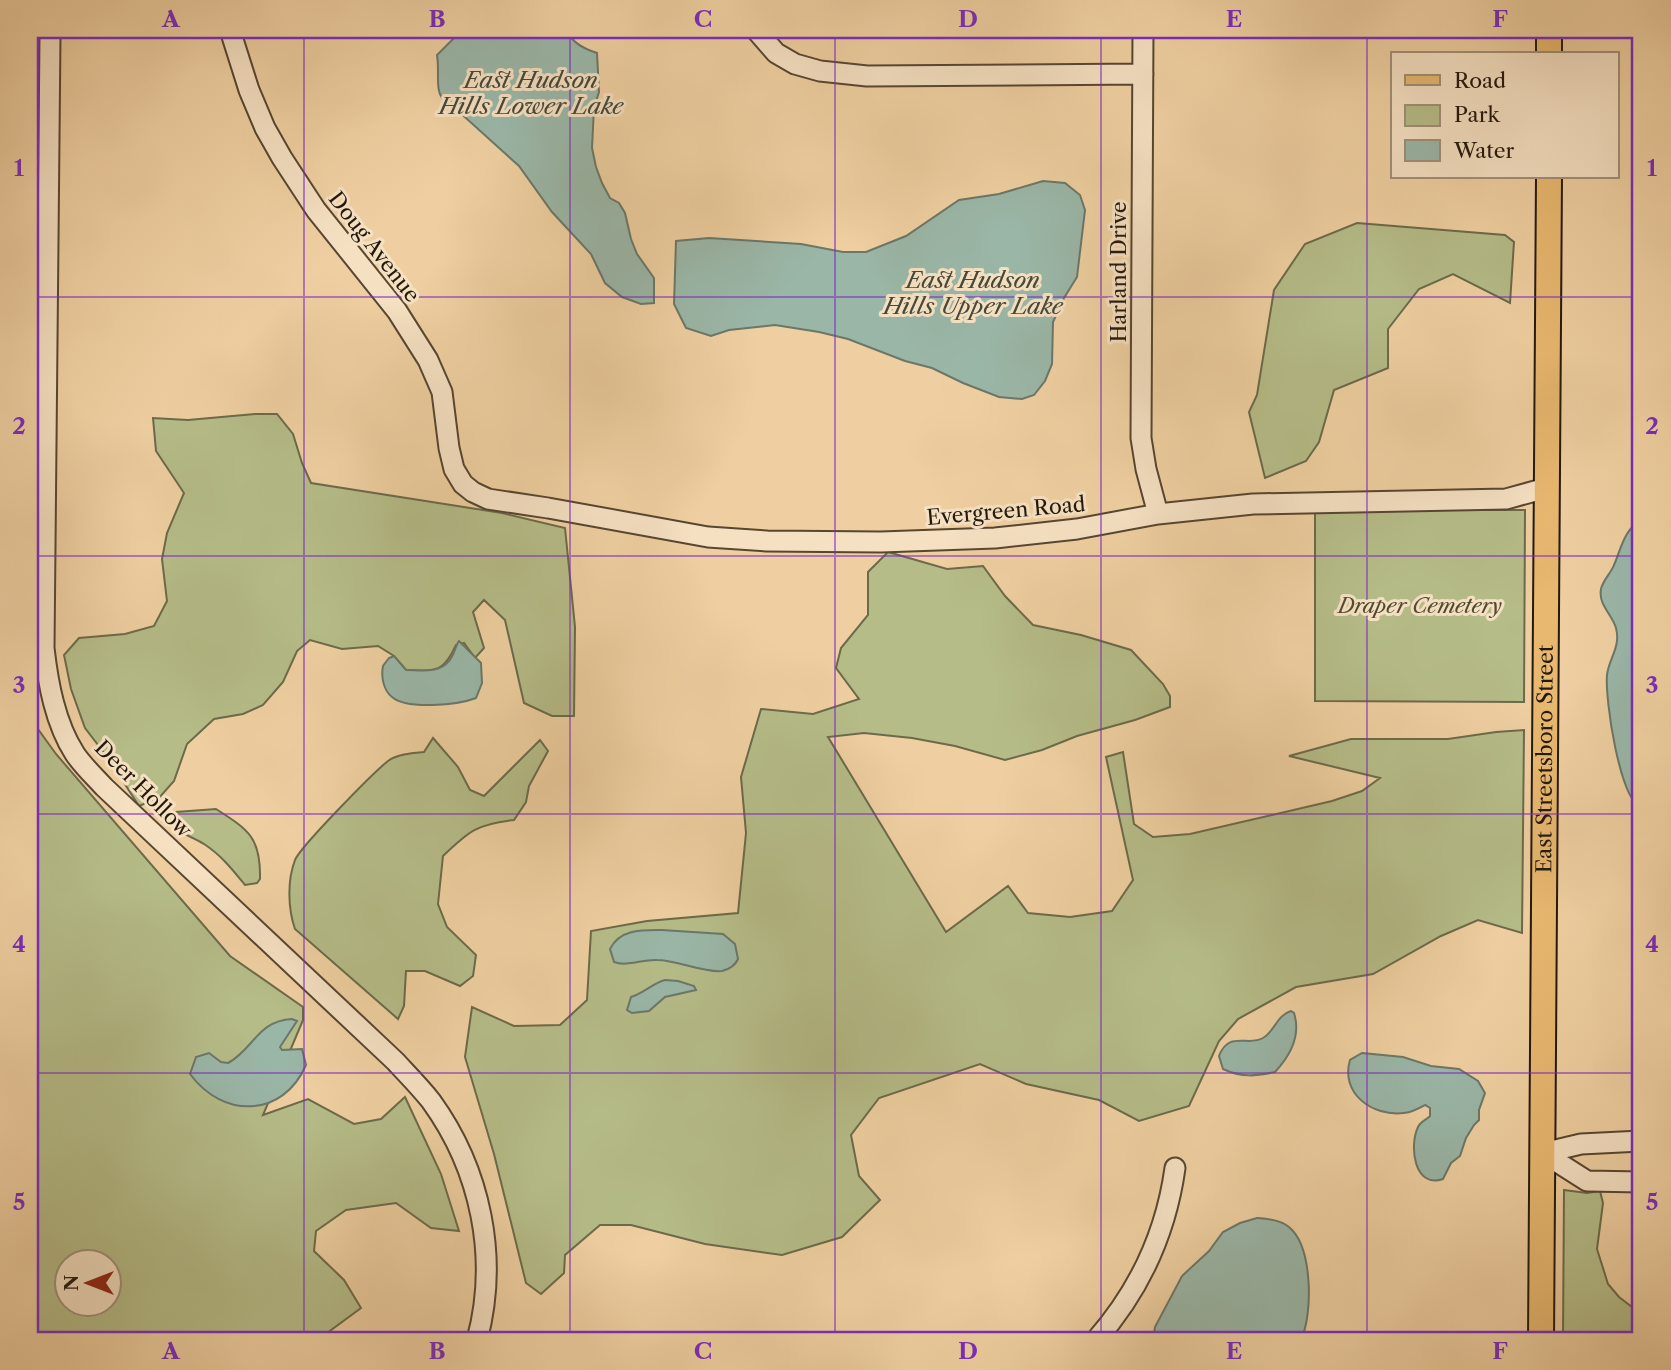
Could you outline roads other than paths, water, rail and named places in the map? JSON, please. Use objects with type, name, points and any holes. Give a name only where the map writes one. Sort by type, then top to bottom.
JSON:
[{"type":"main road","points":[[1549,30],[1549,52]]},
{"type":"main road","name":"East Streetsboro Street","points":[[1541,1340],[1549,178]]},
{"type":"street","name":"Deer Hollow","points":[[53,30],[50,36],[44,648],[48,682],[56,708],[75,753],[104,788],[385,1052],[430,1100],[463,1155],[478,1199],[487,1262],[477,1340]]},
{"type":"street","name":"Doug Avenue","points":[[230,30],[249,90],[265,128],[282,158],[316,210],[397,311],[428,360],[442,392],[454,470],[472,492]]},
{"type":"street","points":[[757,30],[776,52],[795,64],[820,72],[867,76],[1143,74]]},
{"type":"street","name":"Harland Drive","points":[[1143,30],[1141,438],[1157,514]]},
{"type":"street","name":"Evergreen Road","points":[[472,492],[488,499],[708,537],[767,541],[881,542],[995,538],[1077,529],[1157,514],[1278,503],[1506,499],[1546,488]]},
{"type":"street","points":[[1543,1153],[1581,1144],[1641,1141]]},
{"type":"street","points":[[1543,1153],[1587,1181],[1641,1182]]},
{"type":"street","points":[[1096,1340],[1134,1290],[1150,1258],[1166,1218],[1175,1168]]},
{"type":"water","name":"East Hudson Hills Lower Lake","points":[[462,30],[567,30],[575,42],[597,53],[599,92],[594,108],[592,148],[596,167],[610,198],[619,203],[625,213],[637,254],[654,278],[654,303],[641,304],[622,297],[605,283],[591,254],[552,212],[519,166],[443,99],[438,87],[437,55]]},
{"type":"water","name":"East Hudson Hills Upper Lake","points":[[1043,181],[1065,183],[1080,195],[1085,210],[1077,277],[1053,322],[1052,364],[1045,381],[1034,395],[1022,399],[999,397],[932,368],[905,361],[848,339],[819,332],[775,325],[729,330],[711,336],[686,328],[674,304],[676,241],[709,238],[801,244],[843,252],[866,252],[906,236],[959,200],[999,194]]},
{"type":"water","points":[[1641,521],[1641,808],[1633,800],[1626,786],[1615,746],[1608,704],[1607,675],[1617,635],[1601,595],[1602,586],[1613,568],[1627,534]]},
{"type":"water","points":[[459,641],[481,663],[482,683],[476,698],[457,703],[420,705],[399,701],[389,694],[382,674],[383,666],[389,658],[394,656],[406,670],[435,670],[449,661]]},
{"type":"water","points":[[662,930],[723,934],[735,944],[738,959],[732,967],[722,971],[665,961],[624,964],[614,962],[610,949],[614,942],[626,934]]},
{"type":"water","points":[[665,980],[694,986],[696,990],[665,997],[649,1011],[632,1013],[627,1010],[631,997]]},
{"type":"water","points":[[1291,1011],[1296,1021],[1293,1045],[1275,1072],[1249,1075],[1223,1069],[1219,1056],[1228,1043],[1263,1038],[1282,1016]]},
{"type":"water","points":[[280,1021],[297,1021],[280,1047],[282,1050],[302,1049],[306,1065],[296,1082],[283,1095],[268,1103],[235,1105],[204,1089],[190,1074],[196,1057],[209,1053],[221,1062],[228,1063],[263,1030]]},
{"type":"water","points":[[1362,1053],[1403,1057],[1431,1066],[1459,1069],[1478,1081],[1485,1093],[1479,1110],[1479,1120],[1466,1138],[1460,1156],[1451,1163],[1443,1179],[1426,1178],[1416,1164],[1414,1154],[1415,1135],[1418,1127],[1430,1116],[1430,1108],[1425,1105],[1404,1113],[1381,1111],[1370,1107],[1354,1092],[1348,1072],[1350,1060]]},
{"type":"water","points":[[1257,1218],[1274,1220],[1289,1227],[1303,1249],[1309,1298],[1301,1340],[1153,1340],[1155,1327],[1182,1276],[1209,1251],[1223,1232]]},
{"type":"water","points":[[327,1333],[350,1334],[364,1340],[301,1340]]},
{"type":"park label","name":"Draper Cemetery","points":[[1420,606]]}]
